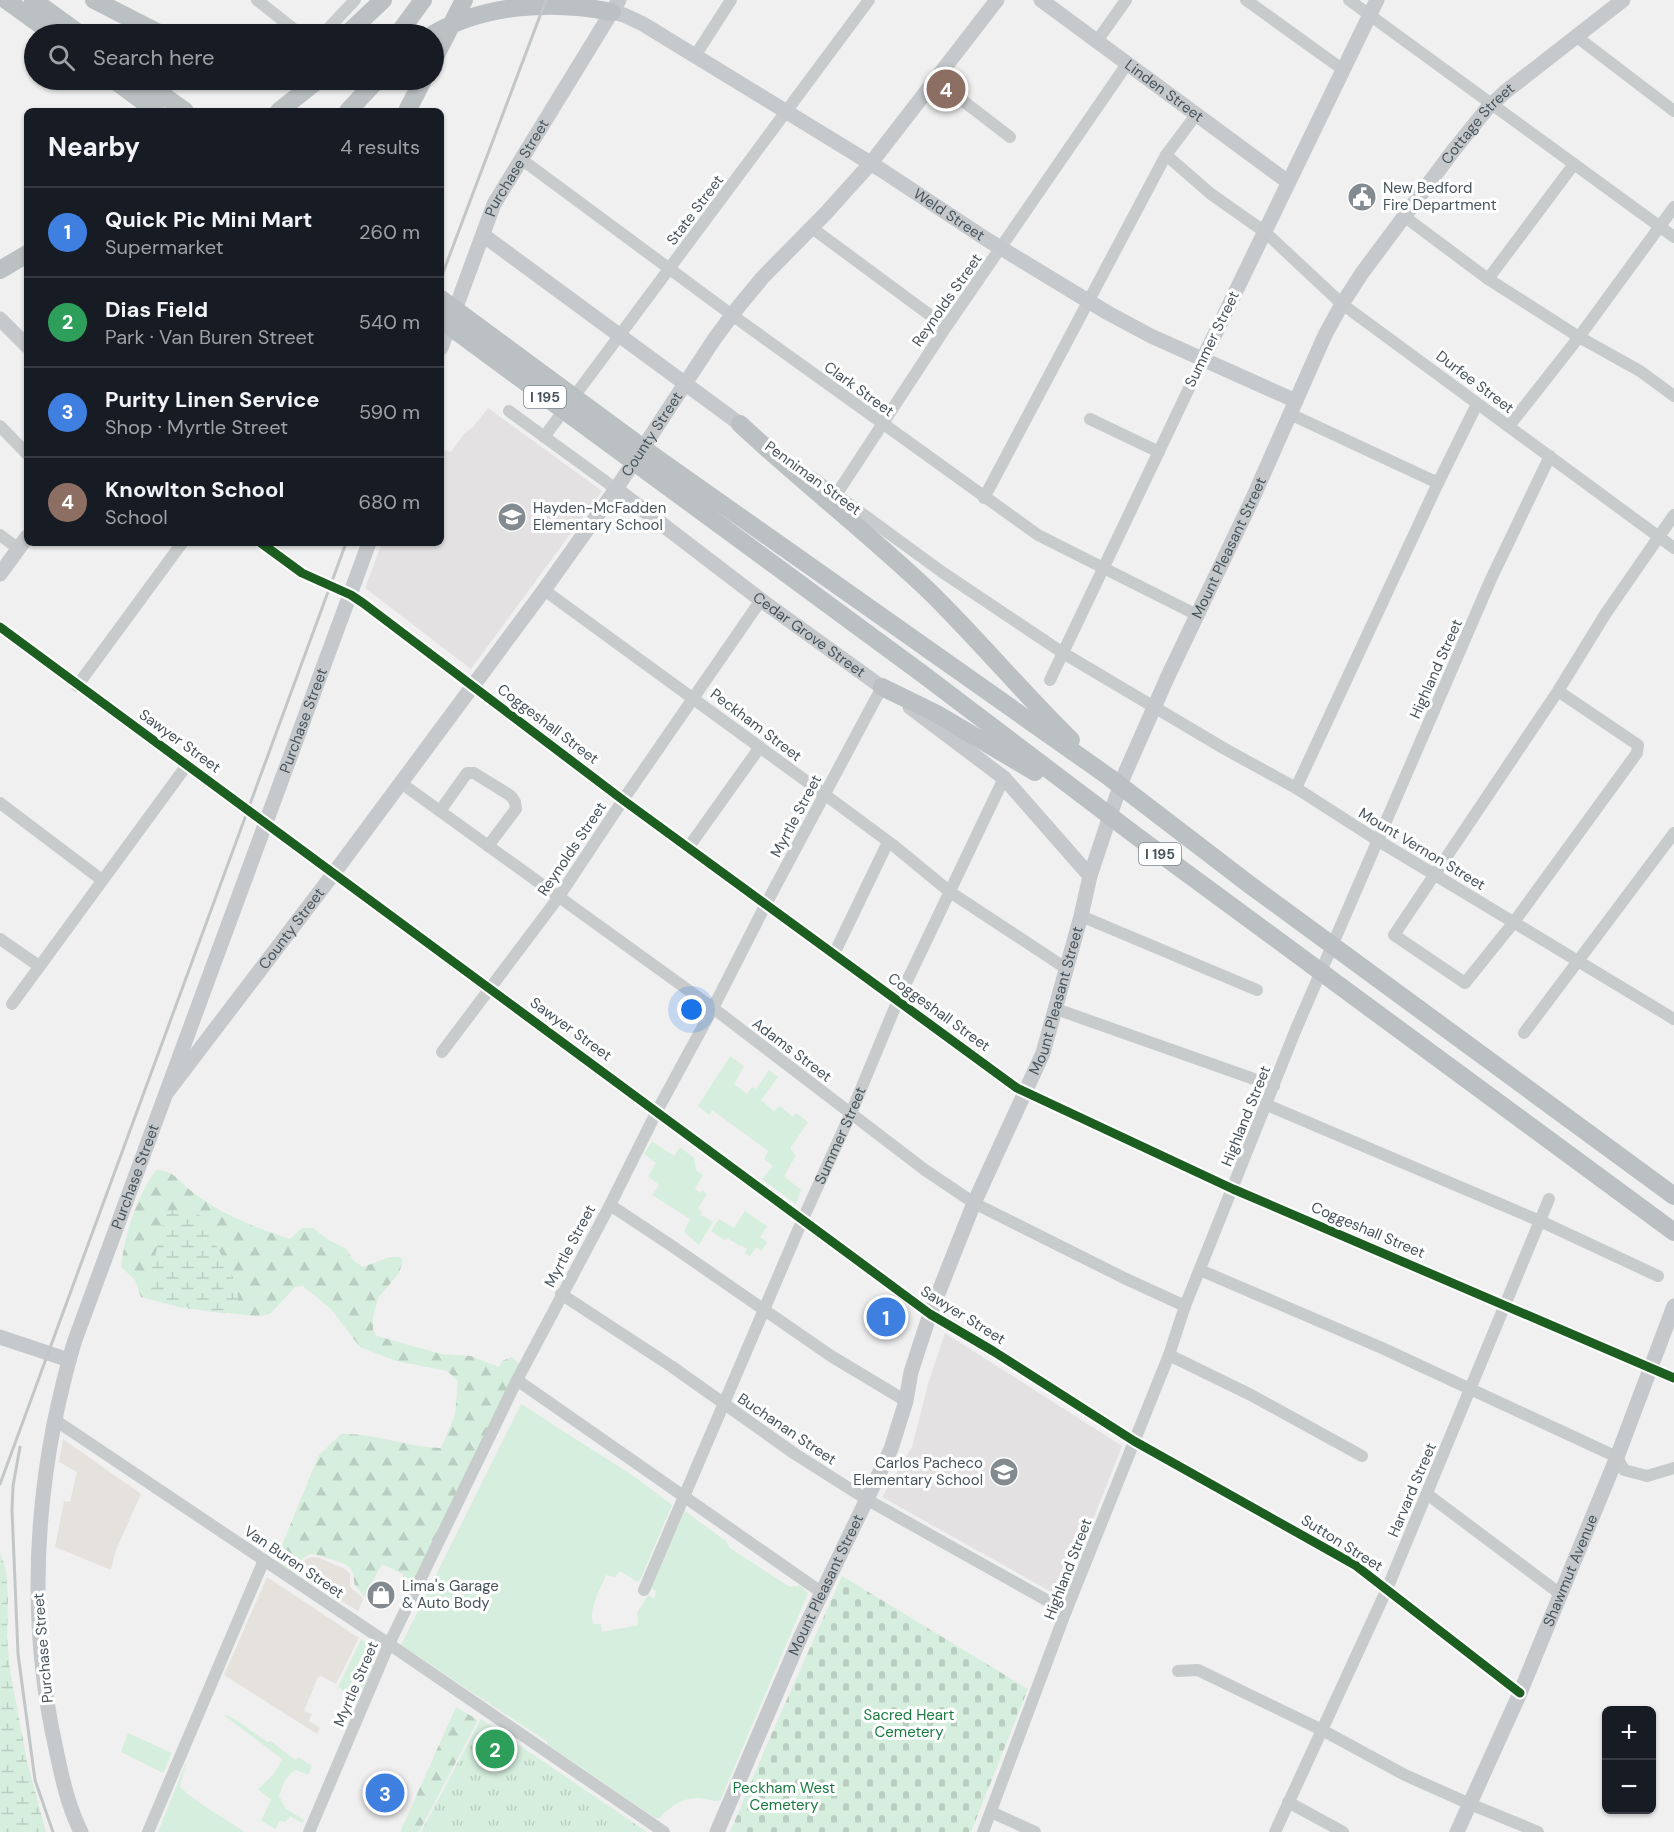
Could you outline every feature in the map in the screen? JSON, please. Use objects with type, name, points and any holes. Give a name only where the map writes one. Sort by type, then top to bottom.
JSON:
[{"type":"highway","points":[[6,0],[39,24]]},
{"type":"highway","points":[[33,0],[66,24]]},
{"type":"highway","points":[[94,0],[141,24]]},
{"type":"highway","points":[[358,24],[383,0]]},
{"type":"highway","points":[[370,24],[390,0]]},
{"type":"highway","points":[[405,24],[423,0]]},
{"type":"highway","points":[[444,39],[464,0]]},
{"type":"highway","points":[[444,29],[464,19],[515,8],[615,6]]},
{"type":"highway","points":[[128,90],[152,108]]},
{"type":"highway","points":[[156,90],[181,108]]},
{"type":"highway","points":[[283,108],[305,90]]},
{"type":"highway","points":[[344,108],[358,90]]},
{"type":"highway","points":[[351,108],[368,90]]},
{"type":"highway","points":[[409,108],[418,90]]},
{"type":"highway","points":[[0,270],[24,256]]},
{"type":"highway","points":[[444,291],[500,343]]},
{"type":"highway","name":"I 195","points":[[444,301],[500,343],[653,466],[1098,807],[1674,1232]]},
{"type":"highway","name":"I 195","points":[[444,323],[1109,777],[1250,885],[1674,1196]]},
{"type":"highway","points":[[740,424],[889,553],[1109,777]]},
{"type":"highway","points":[[882,687],[948,720],[1098,807]]},
{"type":"main road","name":"County Street","points":[[168,1091],[544,591],[616,489],[732,315],[753,288],[871,163],[997,0]]},
{"type":"main road","name":"Linden Street","points":[[1041,0],[1288,182]]},
{"type":"main road","name":"Summer Street","points":[[1203,358],[1377,0]]},
{"type":"main road","name":"Cottage Street","points":[[1341,304],[1463,138],[1492,104],[1623,0]]},
{"type":"main road","name":"Weld Street","points":[[615,6],[871,163],[1001,249],[1089,302],[1137,329],[1203,358],[1293,408]]},
{"type":"main road","name":"Purchase Street","points":[[444,340],[495,204],[615,6]]},
{"type":"main road","name":"Penniman Street","points":[[483,235],[740,424]]},
{"type":"main road","name":"Mount Pleasant Street","points":[[717,1832],[821,1592],[891,1449],[906,1401],[911,1372],[930,1314],[974,1203],[1026,1093],[1042,1053],[1067,969],[1098,848],[1130,760],[1341,304]]},
{"type":"main road","points":[[0,320],[24,343]]},
{"type":"main road","name":"Cedar Grove Street","points":[[616,489],[761,600],[1004,778],[1090,876]]},
{"type":"main road","points":[[0,574],[23,543]]},
{"type":"main road","name":"Purchase Street","points":[[81,1832],[66,1795],[53,1736],[40,1642],[38,1583],[41,1514],[46,1468],[55,1420],[69,1360],[368,546]]},
{"type":"main road","points":[[194,1015],[217,1028]]},
{"type":"main road","name":"Shawmut Avenue","points":[[1457,1832],[1520,1693],[1617,1457],[1674,1305]]},
{"type":"main road","points":[[1,1340],[69,1360]]},
{"type":"street","points":[[257,0],[287,24]]},
{"type":"street","points":[[332,24],[355,0]]},
{"type":"street","points":[[695,56],[731,0]]},
{"type":"street","name":"State Street","points":[[544,437],[869,0]]},
{"type":"street","points":[[1097,41],[1126,0]]},
{"type":"street","points":[[1246,0],[1342,69]]},
{"type":"street","points":[[1349,0],[1674,237]]},
{"type":"street","points":[[1577,37],[1674,111]]},
{"type":"street","name":"Reynolds Street","points":[[836,495],[946,327],[1127,64]]},
{"type":"street","points":[[936,80],[1010,137]]},
{"type":"street","points":[[984,498],[1166,155],[1196,115]]},
{"type":"street","name":"Durfee Street","points":[[1166,155],[1211,194],[1265,232],[1341,304],[1674,548]]},
{"type":"street","name":"Clark Street","points":[[521,159],[732,315],[1038,535],[1197,615]]},
{"type":"street","points":[[1488,279],[1574,164]]},
{"type":"street","points":[[1509,426],[1579,337],[1674,207]]},
{"type":"street","points":[[1405,217],[1488,279],[1579,337],[1640,371],[1674,396]]},
{"type":"street","points":[[812,228],[946,327]]},
{"type":"street","name":"Summer Street","points":[[1050,680],[1203,358]]},
{"type":"street","points":[[1296,788],[1477,404]]},
{"type":"street","points":[[1293,408],[1438,483]]},
{"type":"street","name":"Cedar Grove Street","points":[[508,411],[616,489]]},
{"type":"street","points":[[1090,419],[1158,452]]},
{"type":"street","name":"Penniman Street","points":[[740,424],[942,572],[1063,653],[1154,707]]},
{"type":"street","points":[[0,426],[24,451]]},
{"type":"street","name":"Highland Street","points":[[983,1832],[1066,1611],[1169,1355],[1185,1306],[1315,986],[1491,579],[1550,456]]},
{"type":"street","points":[[1558,691],[1638,745],[1637,753],[1514,922],[1465,983],[1394,935],[1558,691],[1606,613],[1674,515]]},
{"type":"street","points":[[0,535],[23,543]]},
{"type":"street","points":[[77,686],[180,546]]},
{"type":"street","name":"Coggeshall Street","points":[[265,546],[302,573],[351,595],[474,685],[688,848],[1026,1093],[1233,1189],[1674,1377]]},
{"type":"street","name":"Peckham Street","points":[[544,591],[824,794],[950,892],[1067,969]]},
{"type":"street","name":"Reynolds Street","points":[[442,1052],[558,898],[761,600]]},
{"type":"street","name":"Sawyer Street","points":[[0,627],[930,1314],[993,1351],[1134,1441]]},
{"type":"street","name":"Myrtle Street","points":[[309,1832],[389,1644],[517,1380],[882,687]]},
{"type":"street","name":"Mount Vernon Street","points":[[1154,707],[1296,788],[1434,875],[1674,1019]]},
{"type":"street","points":[[688,848],[760,747]]},
{"type":"street","points":[[12,1004],[187,765]]},
{"type":"street","points":[[440,811],[467,773],[474,773],[511,796],[516,809],[488,846]]},
{"type":"street","name":"Summer Street","points":[[644,1590],[898,1000],[1004,778]]},
{"type":"street","name":"Adams Street","points":[[401,783],[713,1008],[925,1170],[974,1203],[1185,1306]]},
{"type":"street","points":[[0,803],[102,880]]},
{"type":"street","points":[[1524,1032],[1674,833]]},
{"type":"street","points":[[834,954],[888,842]]},
{"type":"street","points":[[1081,916],[1257,990]]},
{"type":"street","points":[[0,939],[39,966]]},
{"type":"street","points":[[1056,1009],[1274,1086]]},
{"type":"street","points":[[1267,1105],[1540,1221],[1658,1276]]},
{"type":"street","name":"Harvard Street","points":[[1275,1832],[1387,1589],[1549,1199]]},
{"type":"street","points":[[610,1205],[831,1356],[906,1401]]},
{"type":"street","points":[[1200,1270],[1470,1388],[1617,1457],[1624,1470],[1647,1476],[1674,1468]]},
{"type":"street","name":"Buchanan Street","points":[[561,1294],[671,1366],[795,1454],[866,1499],[1066,1611]]},
{"type":"street","points":[[1169,1355],[1251,1395],[1362,1456]]},
{"type":"street","points":[[517,1380],[594,1436],[685,1496],[821,1592]]},
{"type":"street","name":"Van Buren Street","points":[[55,1420],[664,1832]]},
{"type":"street","name":"Sutton Street","points":[[1134,1441],[1355,1565],[1520,1693]]},
{"type":"street","points":[[1427,1494],[1560,1593]]},
{"type":"street","points":[[148,1832],[264,1560]]},
{"type":"street","points":[[1178,1671],[1198,1670],[1322,1730],[1405,1775],[1539,1832]]},
{"type":"street","points":[[1288,1802],[1342,1832]]},
{"type":"street","points":[[991,1812],[1035,1832]]},
{"type":"shaded area","name":"Hayden-McFadden Elementary School","points":[[488,408],[602,491],[471,669],[365,588],[381,546],[444,546],[444,450],[451,452],[464,434],[473,427]]},
{"type":"shaded area","name":"Carlos Pacheco Elementary School","points":[[945,1333],[1122,1446],[1062,1598],[882,1497],[912,1447],[928,1384]]},
{"type":"shaded area","points":[[63,1439],[141,1494],[116,1550],[111,1570],[55,1547],[64,1501],[70,1502],[77,1472],[59,1462]]},
{"type":"shaded area","points":[[313,1557],[345,1569],[350,1574],[350,1587],[363,1600],[358,1611],[329,1593],[299,1569],[306,1559]]},
{"type":"shaded area","points":[[267,1577],[359,1638],[336,1684],[321,1676],[318,1677],[304,1711],[312,1714],[309,1721],[320,1728],[317,1734],[224,1675]]},
{"type":"green space","points":[[730,1056],[744,1066],[734,1084],[747,1094],[752,1087],[756,1089],[769,1070],[778,1077],[761,1100],[774,1111],[780,1106],[793,1117],[796,1113],[808,1122],[791,1147],[796,1155],[784,1176],[801,1190],[796,1204],[762,1179],[773,1166],[764,1159],[768,1151],[712,1110],[709,1115],[698,1106]]},
{"type":"green space","points":[[652,1141],[674,1156],[680,1147],[694,1158],[696,1170],[703,1175],[695,1189],[700,1193],[703,1190],[707,1194],[698,1208],[702,1212],[701,1215],[713,1222],[699,1245],[684,1232],[690,1219],[652,1195],[659,1185],[648,1176],[656,1163],[644,1154]]},
{"type":"green space","points":[[156,1170],[171,1174],[213,1206],[264,1230],[290,1239],[302,1228],[313,1228],[346,1249],[354,1261],[363,1267],[389,1257],[399,1257],[403,1260],[399,1273],[378,1298],[373,1317],[373,1330],[377,1336],[441,1354],[471,1356],[499,1367],[502,1361],[512,1357],[520,1365],[411,1587],[401,1584],[403,1574],[382,1564],[364,1597],[355,1585],[351,1569],[344,1563],[313,1554],[303,1559],[294,1575],[276,1562],[277,1557],[319,1455],[341,1434],[354,1434],[441,1448],[455,1415],[458,1381],[447,1371],[396,1361],[360,1347],[331,1309],[303,1286],[295,1287],[270,1314],[256,1316],[182,1308],[141,1297],[135,1280],[121,1267],[132,1217]]},
{"type":"green space","points":[[170,1210],[187,1211],[202,1217],[230,1270],[236,1287],[238,1304],[231,1310],[222,1313],[207,1311],[172,1303],[147,1294],[166,1212]]},
{"type":"green space","points":[[745,1211],[767,1226],[760,1237],[767,1242],[762,1251],[756,1247],[750,1256],[745,1253],[747,1249],[741,1245],[727,1238],[725,1240],[711,1231],[719,1219],[734,1228]]},
{"type":"green space","points":[[521,1404],[635,1477],[672,1505],[641,1578],[637,1582],[620,1571],[615,1577],[606,1575],[592,1612],[593,1624],[601,1624],[602,1632],[638,1625],[637,1613],[648,1595],[654,1599],[656,1591],[651,1588],[685,1511],[726,1541],[730,1548],[790,1587],[800,1585],[808,1593],[720,1801],[692,1798],[674,1805],[660,1818],[655,1818],[548,1745],[546,1741],[401,1645]]},
{"type":"green space","points":[[0,1552],[6,1570],[10,1671],[27,1761],[46,1832],[0,1832]]},
{"type":"green space","name":"Sacred Heart Cemetery","points":[[842,1576],[1028,1689],[971,1832],[730,1832]]},
{"type":"green space","points":[[361,1639],[376,1650],[370,1676],[355,1699],[338,1687]]},
{"type":"green space","points":[[456,1707],[478,1720],[419,1832],[400,1832]]},
{"type":"green space","points":[[226,1715],[267,1742],[271,1741],[295,1760],[298,1757],[312,1766],[308,1775],[296,1770],[290,1775],[279,1796],[286,1809],[305,1820],[302,1823],[290,1816],[286,1822],[279,1821],[276,1829],[261,1821],[271,1800],[258,1789],[274,1774],[282,1759]]},
{"type":"green space","points":[[481,1719],[647,1832],[421,1832]]},
{"type":"green space","points":[[128,1733],[172,1753],[163,1773],[121,1752]]},
{"type":"green space","points":[[187,1760],[180,1787],[245,1832],[158,1832]]},
{"type":"railway","points":[[444,270],[546,0]]},
{"type":"railway","points":[[0,1484],[345,546]]},
{"type":"railway","points":[[20,1447],[13,1486],[12,1510],[18,1654],[35,1780],[53,1832]]},
{"type":"cycle path","points":[[265,546],[302,573],[351,595],[363,603],[623,800],[1017,1088],[1233,1189],[1674,1378]]},
{"type":"cycle path","points":[[0,627],[930,1314],[993,1351],[1134,1441],[1355,1565],[1520,1693]]},
{"type":"place","name":"Knowlton School","points":[[946,89]]},
{"type":"place","name":"New Bedford Fire Department","points":[[1362,197]]},
{"type":"place","name":"Hayden-McFadden Elementary School","points":[[512,517]]},
{"type":"place","name":"Quick Pic Mini Mart","points":[[886,1317]]},
{"type":"place","name":"Carlos Pacheco Elementary School","points":[[1004,1472]]},
{"type":"place","name":"Lima's Garage & Auto Body","points":[[381,1595]]},
{"type":"place","name":"Dias Field","points":[[495,1749]]},
{"type":"place","name":"Purity Linen Service","points":[[385,1793]]},
{"type":"park label","name":"Peckham West Cemetery","points":[[784,1796]]}]
